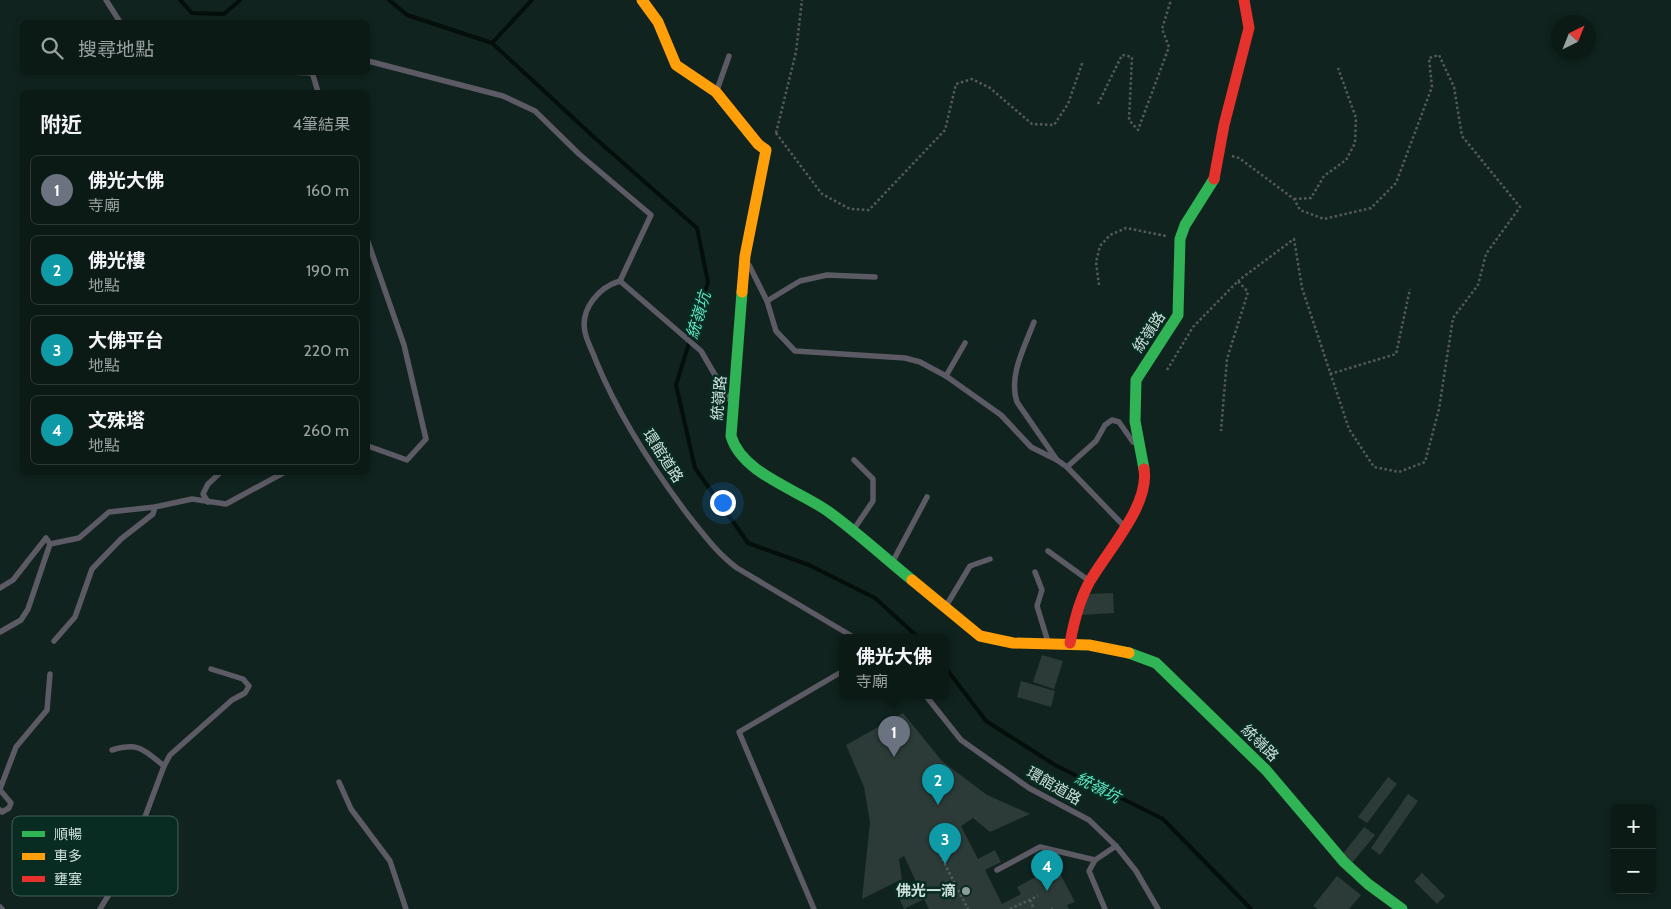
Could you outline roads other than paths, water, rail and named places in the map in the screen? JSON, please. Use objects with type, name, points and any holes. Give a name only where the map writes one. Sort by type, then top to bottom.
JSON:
[{"type":"street","name":"統嶺路","points":[[642,0],[658,22],[676,65],[716,92],[758,144],[766,150],[745,256],[731,436],[734,446],[743,458],[764,475],[828,511],[980,636],[994,641],[1049,644],[1070,643],[1144,656],[1156,663],[1266,770],[1344,862],[1368,884],[1402,909]]},
{"type":"street","name":"統嶺路","points":[[1070,643],[1076,612],[1089,582],[1124,527],[1141,497],[1146,482],[1144,460],[1135,421],[1136,380],[1178,315],[1180,239],[1185,225],[1210,186],[1217,169],[1218,154],[1249,28],[1244,0]]},
{"type":"lane","points":[[106,0],[119,20]]},
{"type":"lane","points":[[716,92],[729,56]]},
{"type":"lane","points":[[370,62],[503,96],[534,111],[579,154],[651,215],[620,281],[700,351],[734,407]]},
{"type":"lane","points":[[312,75],[317,90]]},
{"type":"lane","points":[[370,248],[404,345],[426,439],[407,460],[370,447]]},
{"type":"lane","points":[[745,256],[767,301],[776,331],[795,352],[905,358],[920,362],[946,376],[1002,415],[1031,447],[1067,467],[1124,527]]},
{"type":"lane","points":[[767,301],[800,281],[828,275],[875,277]]},
{"type":"lane","name":"環館道路","points":[[620,281],[611,283],[599,292],[588,306],[585,332],[606,384],[653,469],[720,556],[848,634]]},
{"type":"lane","points":[[1034,322],[1014,380],[1014,393],[1017,402],[1057,460]]},
{"type":"lane","points":[[946,376],[965,343]]},
{"type":"lane","points":[[1067,467],[1096,441],[1112,420],[1119,422],[1125,428],[1144,460]]},
{"type":"lane","points":[[852,532],[873,501],[873,479],[854,460]]},
{"type":"lane","points":[[208,502],[203,494],[208,484],[218,475]]},
{"type":"lane","points":[[50,544],[79,538],[109,512],[155,507],[192,499],[226,504],[279,475]]},
{"type":"lane","points":[[892,563],[927,497]]},
{"type":"lane","points":[[54,641],[76,617],[92,569],[121,539],[152,514],[155,507]]},
{"type":"lane","points":[[0,588],[13,580],[46,538],[50,544]]},
{"type":"lane","points":[[0,632],[21,620],[28,609],[50,544]]},
{"type":"lane","points":[[1048,551],[1089,582]]},
{"type":"lane","points":[[945,608],[970,566],[990,559]]},
{"type":"lane","points":[[1035,572],[1042,590],[1037,606],[1049,644]]},
{"type":"lane","points":[[145,816],[170,755],[232,700],[245,693],[249,686],[242,679],[211,669]]},
{"type":"lane","points":[[814,909],[739,732],[839,673]]},
{"type":"lane","points":[[0,810],[2,812],[9,808],[11,803],[0,790],[16,747],[47,710],[50,674]]},
{"type":"lane","name":"環館道路","points":[[928,699],[961,740],[1029,788],[1089,820],[1116,846],[1136,871],[1158,909]]},
{"type":"lane","points":[[112,750],[128,745],[142,749],[164,766]]},
{"type":"lane","points":[[340,782],[351,809],[390,861],[406,909]]},
{"type":"lane","points":[[997,870],[1040,846],[1094,860]]},
{"type":"lane","points":[[1105,909],[1090,875],[1090,866],[1094,860],[1116,846]]},
{"type":"lane","points":[[100,909],[108,896]]},
{"type":"waterway","name":"統嶺坑","points":[[180,0],[192,13],[224,14],[240,0]]},
{"type":"waterway","name":"統嶺坑","points":[[389,0],[407,15],[492,43],[596,139],[697,228],[708,282],[676,385],[695,468],[748,543],[809,565],[875,598],[915,634]]},
{"type":"waterway","points":[[492,43],[532,0]]},
{"type":"waterway","name":"統嶺坑","points":[[949,672],[986,721],[1055,765],[1163,819],[1251,909]]},
{"type":"place","name":"佛光大佛","points":[[894,757]]},
{"type":"place","name":"佛光樓","points":[[938,805]]},
{"type":"place","name":"大佛平台","points":[[945,864]]},
{"type":"place","name":"佛光一滴","points":[[966,891]]},
{"type":"place","name":"文殊塔","points":[[1047,891]]}]
